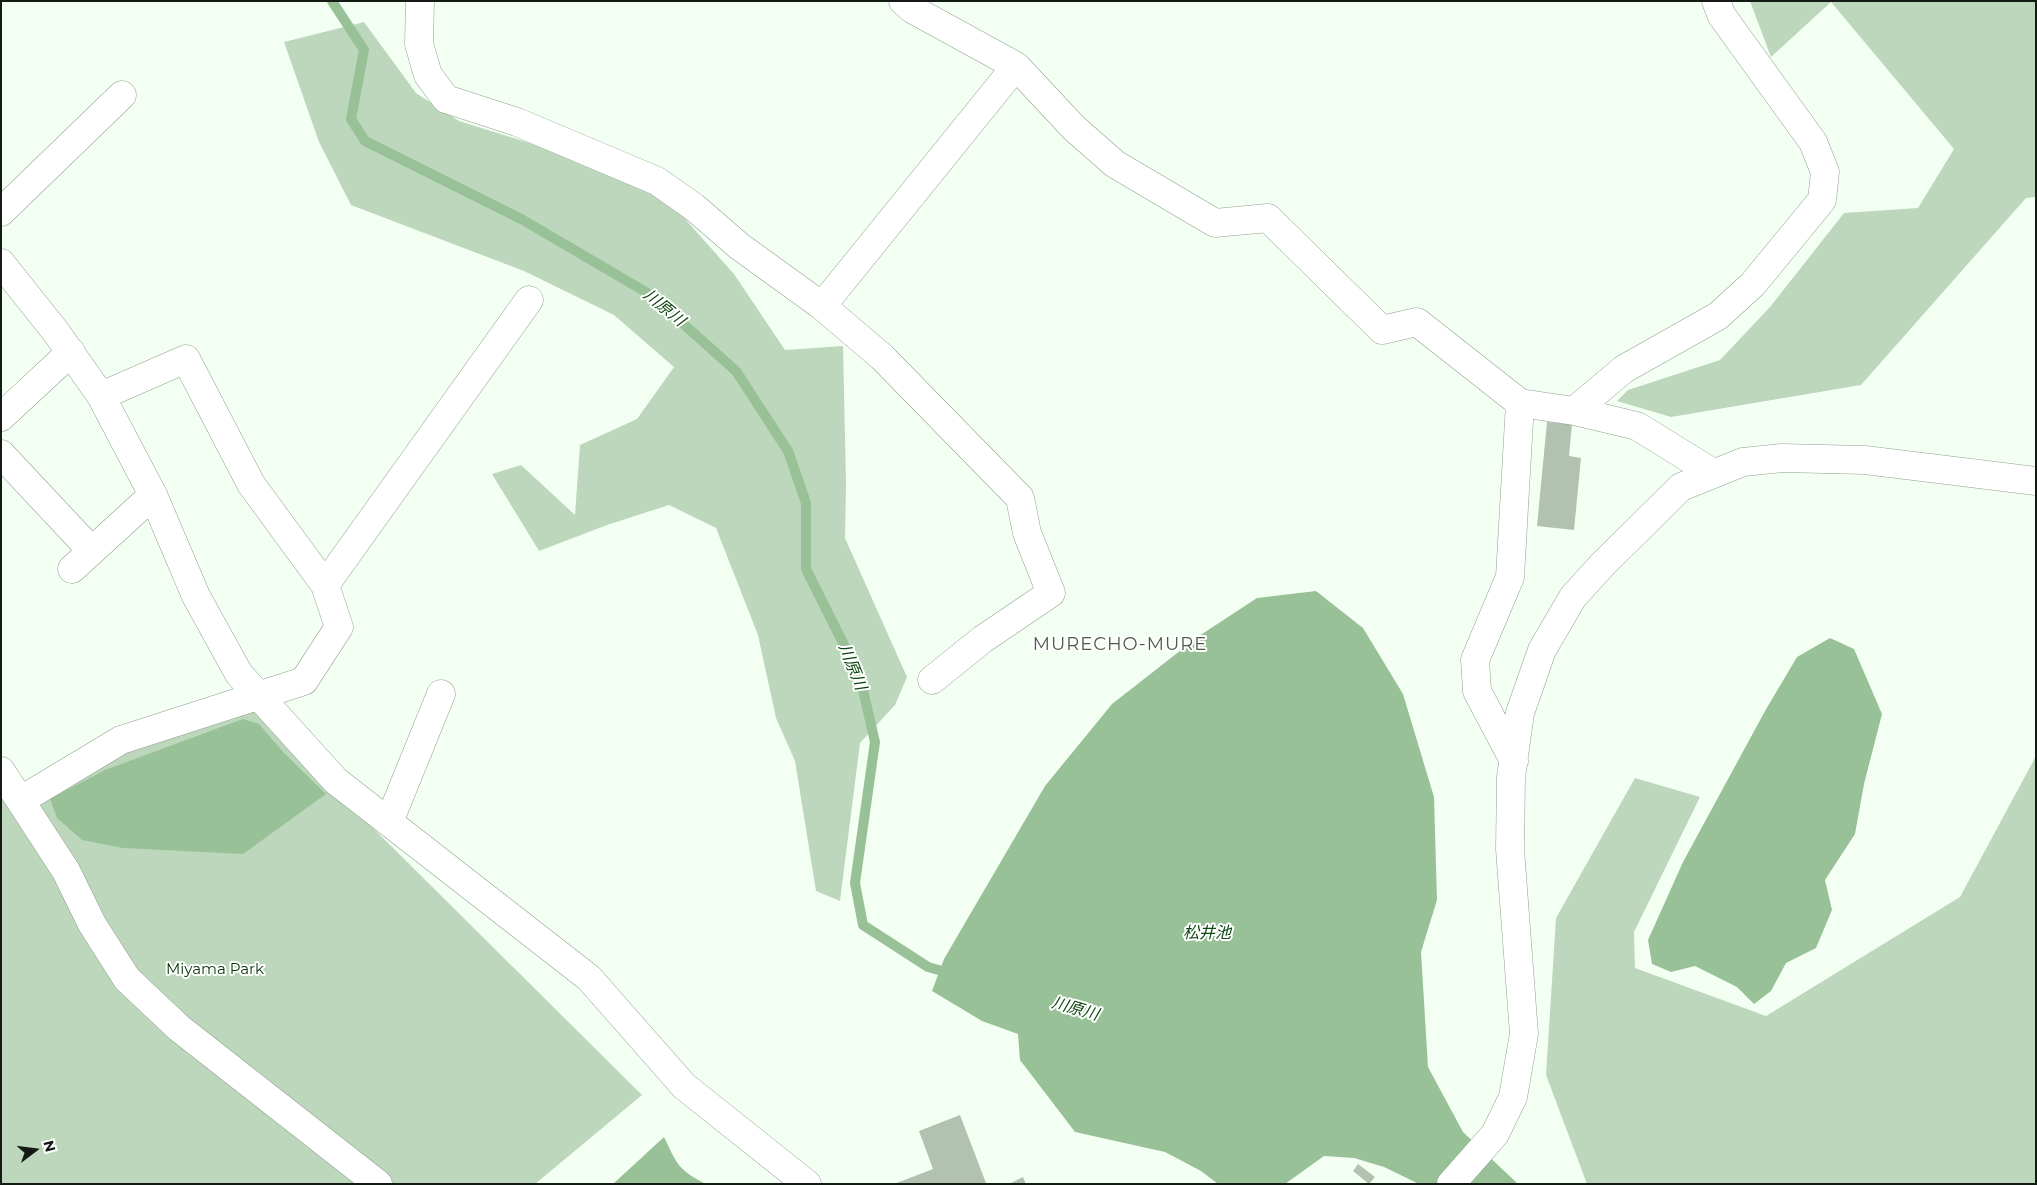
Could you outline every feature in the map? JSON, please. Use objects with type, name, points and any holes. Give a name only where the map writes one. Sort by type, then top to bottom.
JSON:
[{"type":"street","points":[[420,1],[420,44],[428,75],[446,99],[517,122],[657,181],[694,207],[739,246],[822,306],[882,357],[1020,498],[1026,533],[1051,593],[983,640],[932,680]]},
{"type":"street","points":[[903,1],[912,9],[1016,66],[1074,128],[1115,164],[1215,223],[1268,218],[1382,330],[1417,322],[1520,403],[1574,411],[1638,426],[1712,473]]},
{"type":"street","points":[[1574,411],[1624,369],[1718,316],[1752,284],[1822,200],[1825,172],[1813,142],[1722,16],[1716,1]]},
{"type":"street","points":[[822,306],[1016,66]]},
{"type":"street","points":[[1,212],[122,95]]},
{"type":"street","points":[[3,270],[71,352],[101,396],[153,495],[196,596],[239,674],[259,697],[336,781],[589,978],[684,1086],[807,1184]]},
{"type":"street","points":[[324,584],[529,300]]},
{"type":"street","points":[[1,417],[71,352]]},
{"type":"street","points":[[21,800],[122,740],[304,681],[339,627],[324,584],[251,484],[186,359],[101,396]]},
{"type":"street","points":[[1514,760],[1477,691],[1475,660],[1510,577],[1520,403]]},
{"type":"street","points":[[1,454],[82,560],[153,495]]},
{"type":"street","points":[[1451,1184],[1495,1134],[1514,1097],[1524,1034],[1510,849],[1511,777],[1520,712],[1542,650],[1573,597],[1602,564],[1681,487],[1743,462],[1782,458],[1865,460],[2036,480]]},
{"type":"street","points":[[389,822],[441,694]]},
{"type":"street","points":[[1,771],[66,871],[92,924],[128,979],[179,1028],[378,1184]]},
{"type":"green space","points":[[1750,1],[2036,1],[2036,197],[2026,198],[1861,385],[1671,417],[1617,401],[1628,390],[1720,360],[1770,307],[1844,213],[1918,208],[1954,149],[1831,2],[1771,57]]},
{"type":"green space","points":[[364,22],[416,93],[459,121],[584,160],[671,203],[734,274],[785,350],[843,346],[846,483],[845,538],[907,677],[895,705],[860,743],[840,901],[816,891],[795,761],[776,718],[758,635],[716,528],[669,505],[607,525],[539,551],[492,474],[521,465],[575,515],[580,445],[637,419],[674,367],[614,315],[524,271],[351,205],[319,142],[284,42]]},
{"type":"green space","name":"Miyama Park","points":[[255,711],[642,1095],[535,1184],[1,1184],[1,785],[35,807],[123,752]]},
{"type":"green space","points":[[2036,756],[2036,1184],[1587,1184],[1546,1075],[1556,918],[1635,778],[1700,797],[1634,932],[1635,968],[1766,1016],[1960,897]]},
{"type":"water","name":"松井池","points":[[1316,591],[1363,628],[1403,694],[1434,797],[1437,900],[1421,952],[1428,1067],[1463,1132],[1518,1184],[1419,1184],[1384,1167],[1354,1158],[1324,1156],[1285,1184],[1218,1184],[1201,1171],[1165,1152],[1075,1132],[1020,1060],[1018,1034],[982,1021],[932,991],[944,959],[1045,786],[1112,704],[1199,636],[1257,598]]},
{"type":"water","points":[[1830,638],[1854,649],[1882,714],[1864,784],[1855,834],[1825,880],[1832,910],[1816,948],[1786,963],[1771,991],[1754,1004],[1737,987],[1695,966],[1671,972],[1652,964],[1648,940],[1683,862],[1765,711],[1797,657]]},
{"type":"water","points":[[243,719],[259,724],[284,753],[326,794],[243,854],[123,848],[82,840],[57,818],[50,799],[105,770]]},
{"type":"water","points":[[664,1137],[679,1165],[689,1175],[706,1184],[613,1184]]},
{"type":"building","points":[[1547,422],[1572,424],[1569,456],[1581,458],[1574,530],[1537,526]]},
{"type":"building","points":[[960,1115],[986,1183],[894,1184],[933,1169],[919,1131]]},
{"type":"building","points":[[1358,1164],[1375,1177],[1369,1184],[1353,1171]]},
{"type":"building","points":[[1023,1177],[1026,1184],[1009,1184]]},
{"type":"waterway","name":"川原川","points":[[332,1],[364,50],[351,119],[365,141],[523,220],[651,295],[736,371],[788,451],[806,503],[806,569],[860,677],[875,742],[855,883],[863,925],[928,967],[953,974]]},
{"type":"district","name":"MURECHO-MURE","points":[[1120,645]]}]
